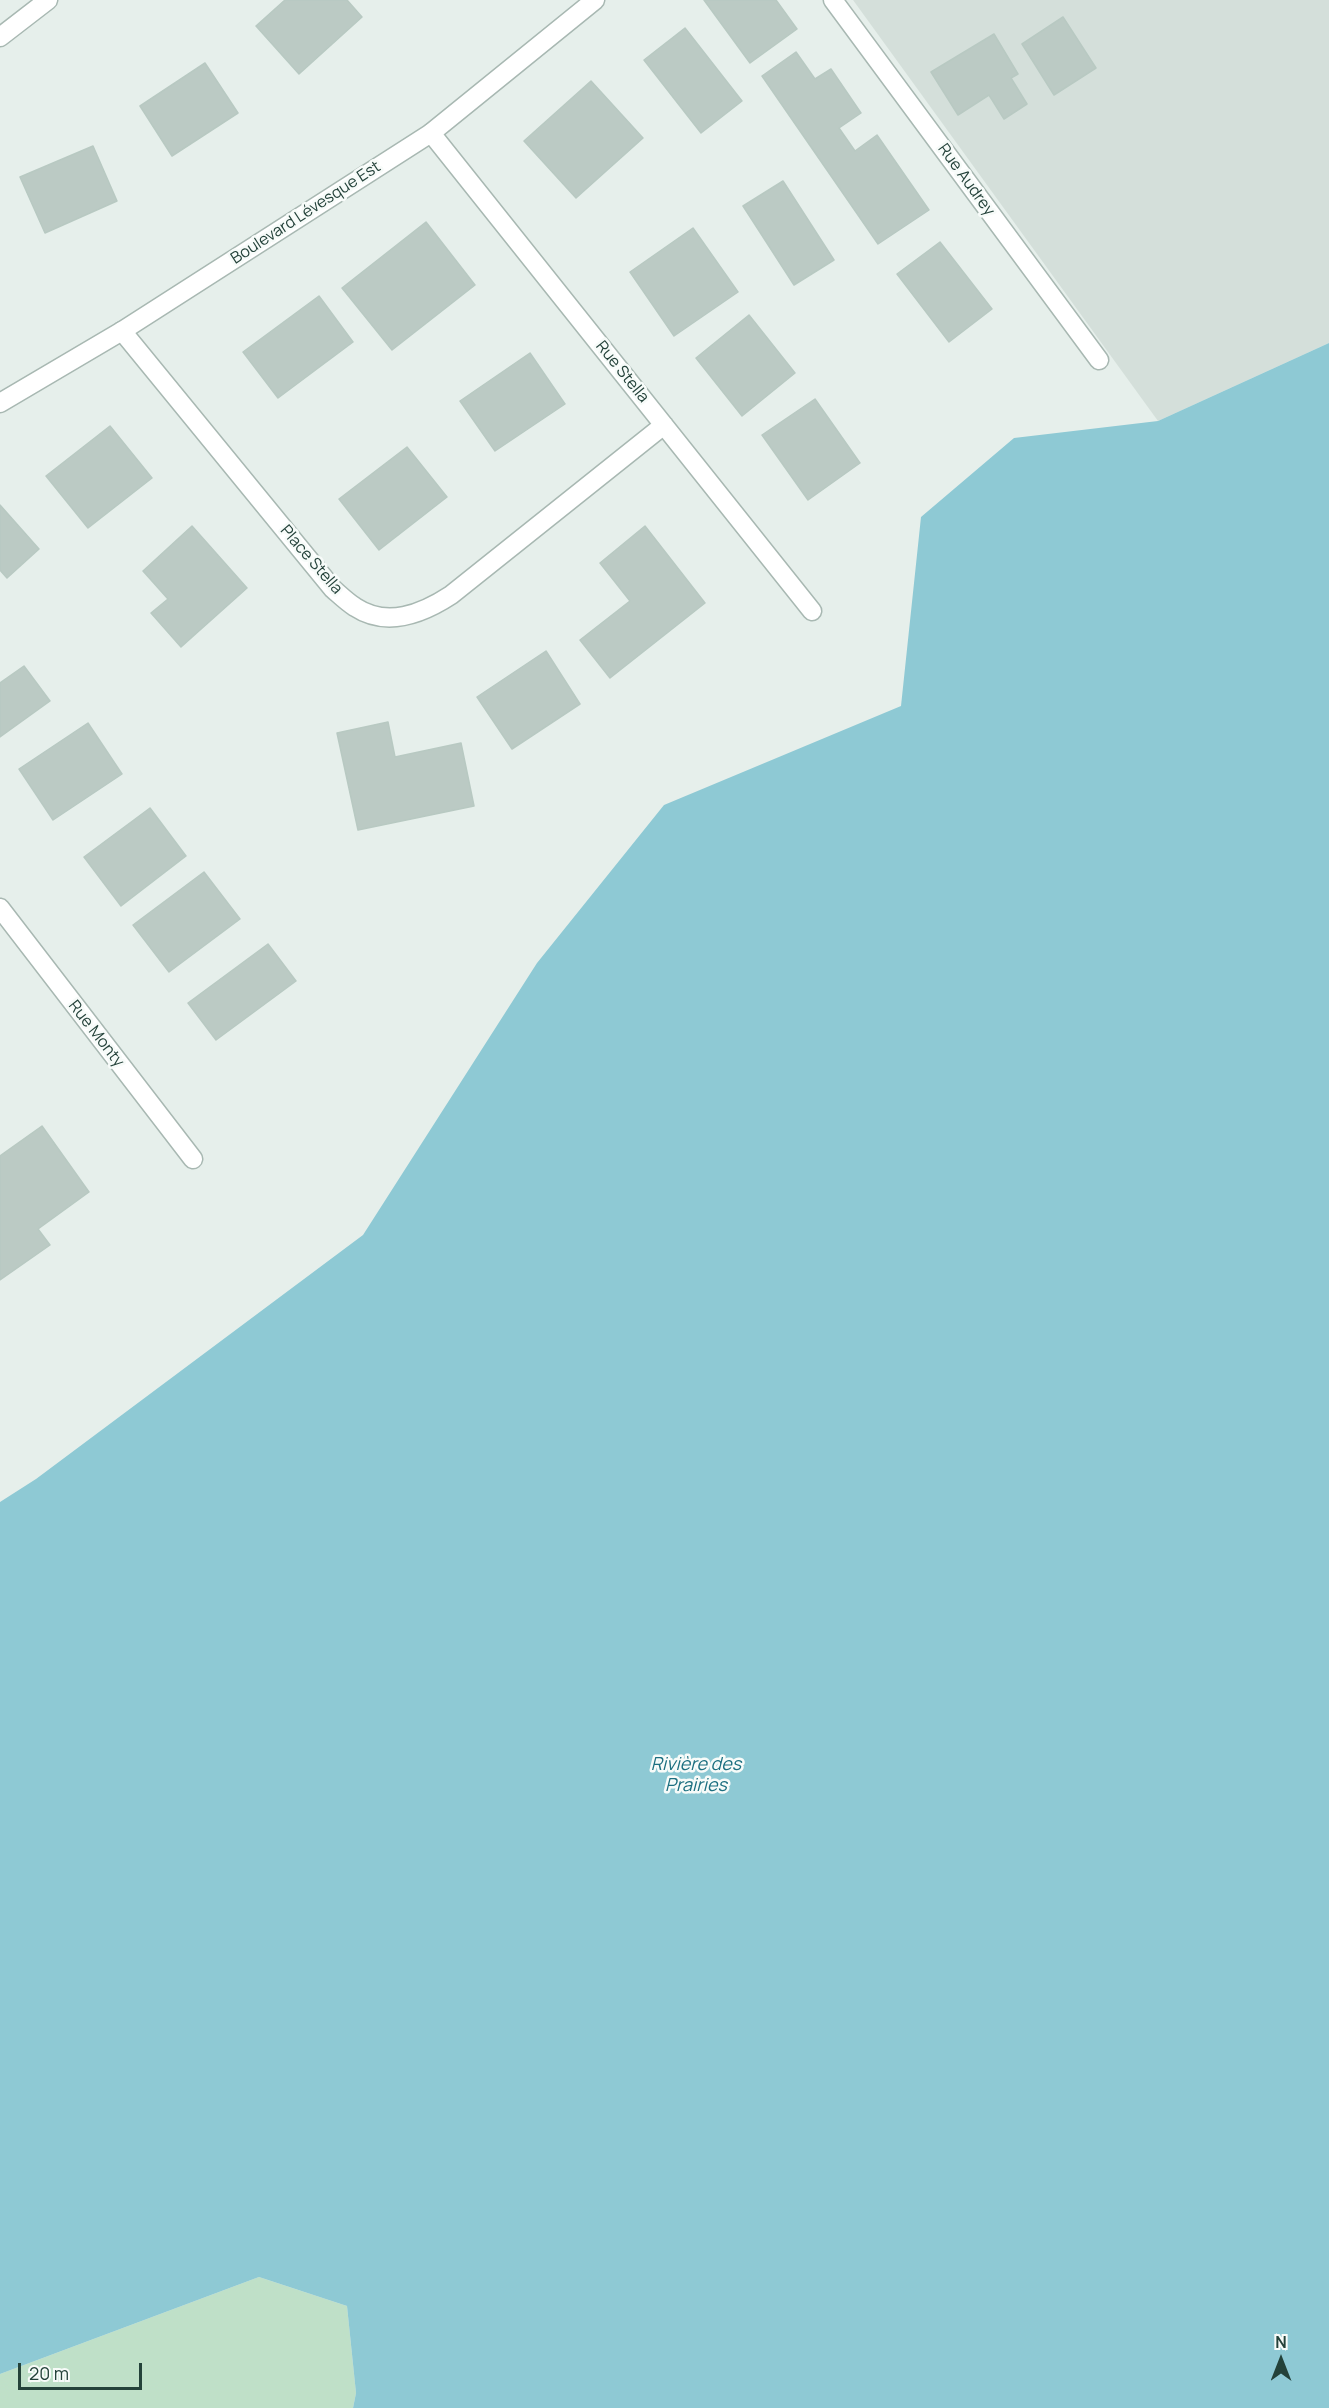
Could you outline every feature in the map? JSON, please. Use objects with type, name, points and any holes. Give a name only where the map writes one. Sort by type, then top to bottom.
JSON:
[{"type":"street","points":[[0,37],[48,0]]},
{"type":"street","name":"Boulevard Lévesque Est","points":[[0,403],[122,331],[431,133],[595,0]]},
{"type":"street","name":"Rue Audrey","points":[[833,0],[1099,360]]},
{"type":"street","name":"Rue Stella","points":[[431,133],[812,611]]},
{"type":"street","name":"Place Stella","points":[[122,331],[333,589],[355,608],[381,618],[404,617],[431,608],[451,595],[664,425]]},
{"type":"street","name":"Rue Monty","points":[[0,908],[193,1159]]},
{"type":"shaded area","points":[[853,0],[1329,0],[1329,343],[1158,421]]},
{"type":"green space","points":[[259,2277],[347,2306],[356,2393],[353,2408],[0,2408],[0,2374]]},
{"type":"water","name":"Rivière des Prairies","points":[[1329,343],[1329,2408],[353,2408],[356,2393],[347,2306],[259,2277],[0,2374],[0,1502],[36,1479],[363,1235],[537,963],[664,805],[901,706],[921,517],[1014,438],[1158,421]]},
{"type":"building","points":[[285,0],[347,0],[362,17],[299,74],[256,26]]},
{"type":"building","points":[[704,0],[776,0],[797,29],[750,63]]},
{"type":"building","points":[[1063,17],[1096,68],[1054,95],[1022,44]]},
{"type":"building","points":[[685,28],[742,101],[701,133],[644,60]]},
{"type":"building","points":[[994,34],[1018,74],[1011,78],[1027,104],[1004,119],[989,95],[958,115],[931,72]]},
{"type":"building","points":[[796,52],[815,79],[831,69],[861,113],[839,128],[855,151],[877,135],[929,210],[878,244],[762,76]]},
{"type":"building","points":[[205,63],[238,113],[172,156],[140,106]]},
{"type":"building","points":[[591,81],[643,138],[576,198],[524,141]]},
{"type":"building","points":[[93,146],[117,201],[45,233],[20,177]]},
{"type":"building","points":[[783,181],[834,260],[794,285],[743,206]]},
{"type":"building","points":[[426,222],[475,285],[392,350],[342,288]]},
{"type":"building","points":[[693,228],[738,292],[674,336],[630,272]]},
{"type":"building","points":[[940,242],[992,309],[949,342],[897,274]]},
{"type":"building","points":[[319,296],[353,342],[278,398],[243,352]]},
{"type":"building","points":[[749,315],[795,373],[742,416],[696,358]]},
{"type":"building","points":[[530,353],[565,404],[495,451],[460,401]]},
{"type":"building","points":[[815,399],[860,463],[808,500],[762,435]]},
{"type":"building","points":[[110,426],[152,478],[88,528],[46,476]]},
{"type":"building","points":[[407,447],[447,497],[379,550],[339,499]]},
{"type":"building","points":[[0,505],[39,549],[7,578],[0,570]]},
{"type":"building","points":[[192,526],[247,588],[181,647],[151,613],[168,599],[143,571]]},
{"type":"building","points":[[645,526],[705,603],[610,678],[580,640],[630,601],[600,563]]},
{"type":"building","points":[[546,651],[580,704],[512,749],[477,697]]},
{"type":"building","points":[[24,666],[50,701],[0,737],[0,683]]},
{"type":"building","points":[[388,722],[395,757],[461,743],[474,806],[358,830],[337,733]]},
{"type":"building","points":[[88,723],[122,774],[53,820],[19,769]]},
{"type":"building","points":[[150,808],[186,856],[121,906],[84,857]]},
{"type":"building","points":[[204,872],[240,919],[169,972],[133,925]]},
{"type":"building","points":[[268,944],[296,981],[216,1040],[188,1003]]},
{"type":"building","points":[[42,1126],[89,1192],[38,1229],[50,1245],[0,1280],[0,1156]]}]
